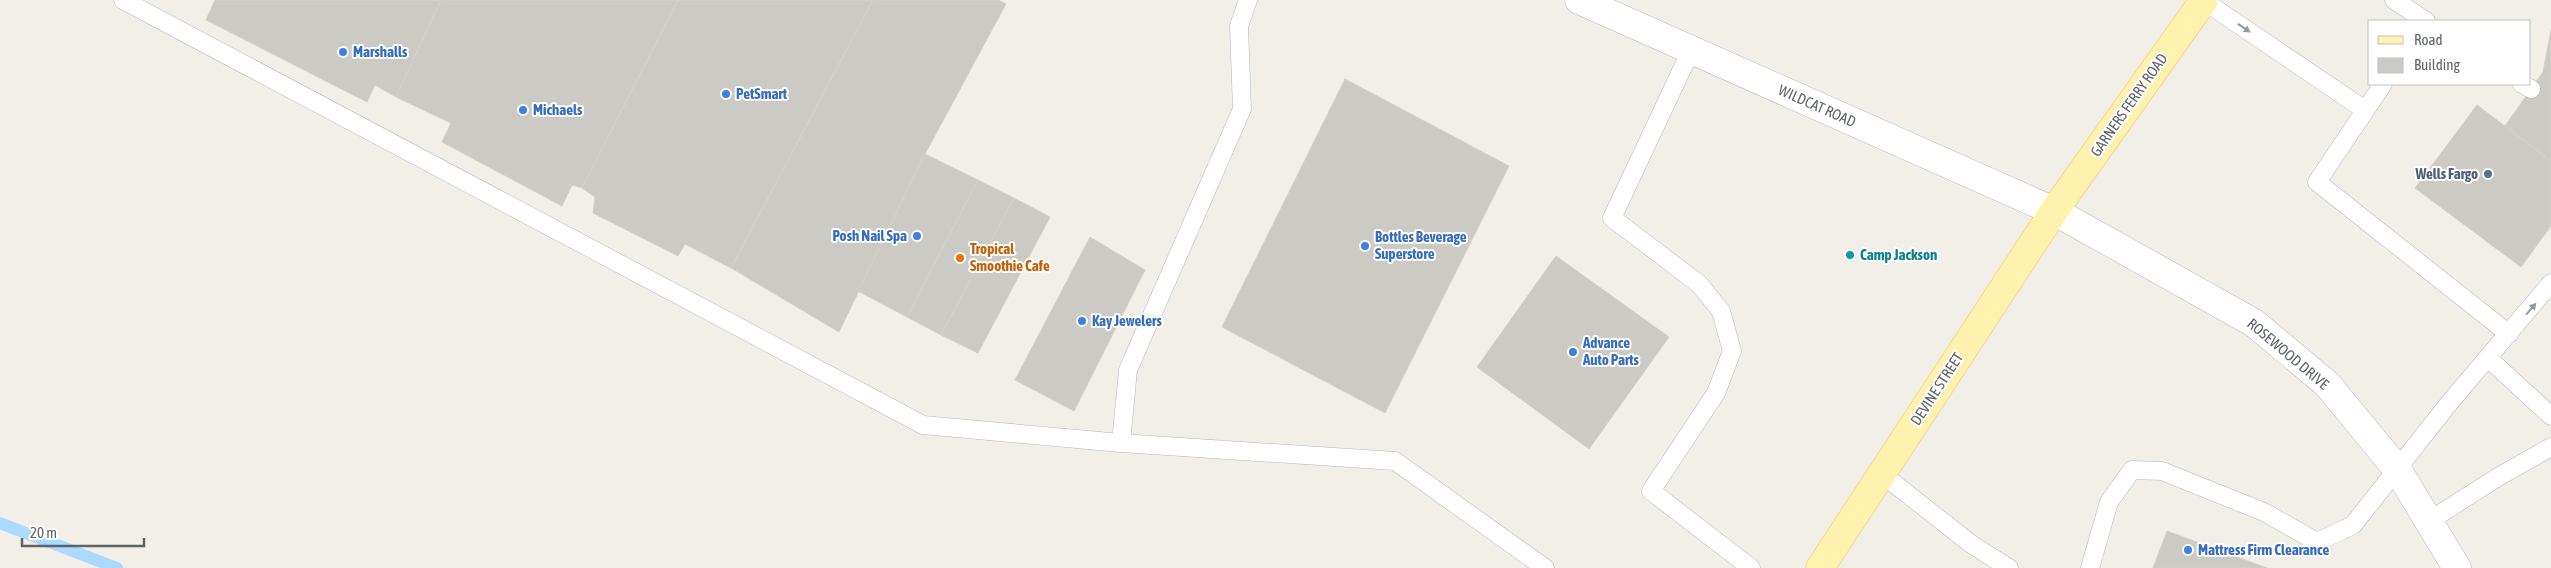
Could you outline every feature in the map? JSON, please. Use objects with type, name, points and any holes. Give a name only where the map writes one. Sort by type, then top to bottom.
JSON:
[{"type":"main road","name":"WILDCAT ROAD","points":[[1579,0],[2054,211]]},
{"type":"main road","name":"GARNERS FERRY ROAD","points":[[2054,211],[2204,0]]},
{"type":"main road","name":"ROSEWOOD DRIVE","points":[[2054,211],[2254,323],[2327,384],[2397,468],[2457,568]]},
{"type":"main road","name":"DEVINE STREET","points":[[1820,568],[2054,211]]},
{"type":"lane","points":[[123,0],[923,425],[1121,443],[1395,460],[1545,568]]},
{"type":"lane","points":[[1121,443],[1128,370],[1242,109],[1238,26],[1248,0]]},
{"type":"lane","points":[[2204,0],[2366,110]]},
{"type":"lane","points":[[2394,0],[2424,20]]},
{"type":"lane","points":[[1691,50],[1612,218],[1699,284],[1721,311],[1732,351],[1716,393],[1651,491],[1751,568]]},
{"type":"lane","points":[[2382,85],[2317,182],[2509,334]]},
{"type":"lane","points":[[2090,568],[2109,502],[2132,470],[2162,471],[2264,512],[2316,542],[2353,525],[2397,468],[2551,283]]},
{"type":"lane","points":[[2488,358],[2551,416]]},
{"type":"lane","points":[[2429,521],[2498,476],[2551,447]]},
{"type":"lane","points":[[1882,474],[1971,544],[2009,568]]},
{"type":"building","name":"Marshalls","points":[[215,0],[441,0],[396,97],[375,85],[367,102],[206,20]]},
{"type":"building","name":"Michaels","points":[[441,0],[678,0],[582,188],[572,185],[562,206],[442,142],[451,123],[396,97]]},
{"type":"building","name":"PetSmart","points":[[678,0],[873,0],[731,268],[685,244],[678,256],[593,213],[595,197],[582,188]]},
{"type":"building","points":[[873,0],[998,0],[1006,4],[925,154],[839,332],[731,268]]},
{"type":"building","points":[[2551,30],[2551,161],[2505,126],[2543,72]]},
{"type":"building","name":"Bottles Beverage Superstore","points":[[1345,79],[1509,166],[1385,413],[1222,327]]},
{"type":"building","name":"Wells Fargo","points":[[2477,105],[2551,161],[2551,226],[2521,267],[2415,188]]},
{"type":"building","name":"Posh Nail Spa","points":[[925,154],[978,180],[907,317],[858,291]]},
{"type":"building","name":"Tropical Smoothie Cafe","points":[[978,180],[1014,198],[941,335],[907,317]]},
{"type":"building","points":[[1014,198],[1050,217],[978,353],[941,335]]},
{"type":"building","name":"Kay Jewelers","points":[[1090,237],[1145,270],[1074,411],[1015,380]]},
{"type":"building","name":"Advance Auto Parts","points":[[1556,256],[1669,337],[1589,449],[1477,367]]},
{"type":"building","name":"Mattress Firm Clearance","points":[[2167,531],[2267,568],[2153,568]]},
{"type":"waterway","points":[[0,523],[117,568]]},
{"type":"place","name":"Marshalls","points":[[343,52]]},
{"type":"place","name":"PetSmart","points":[[726,94]]},
{"type":"place","name":"Michaels","points":[[523,110]]},
{"type":"place","name":"Wells Fargo","points":[[2488,174]]},
{"type":"place","name":"Posh Nail Spa","points":[[917,236]]},
{"type":"place","name":"Bottles Beverage Superstore","points":[[1365,246]]},
{"type":"place","name":"Camp Jackson","points":[[1850,255]]},
{"type":"place","name":"Tropical Smoothie Cafe","points":[[960,258]]},
{"type":"place","name":"Kay Jewelers","points":[[1082,321]]},
{"type":"place","name":"Advance Auto Parts","points":[[1573,352]]},
{"type":"place","name":"Mattress Firm Clearance","points":[[2188,550]]}]
